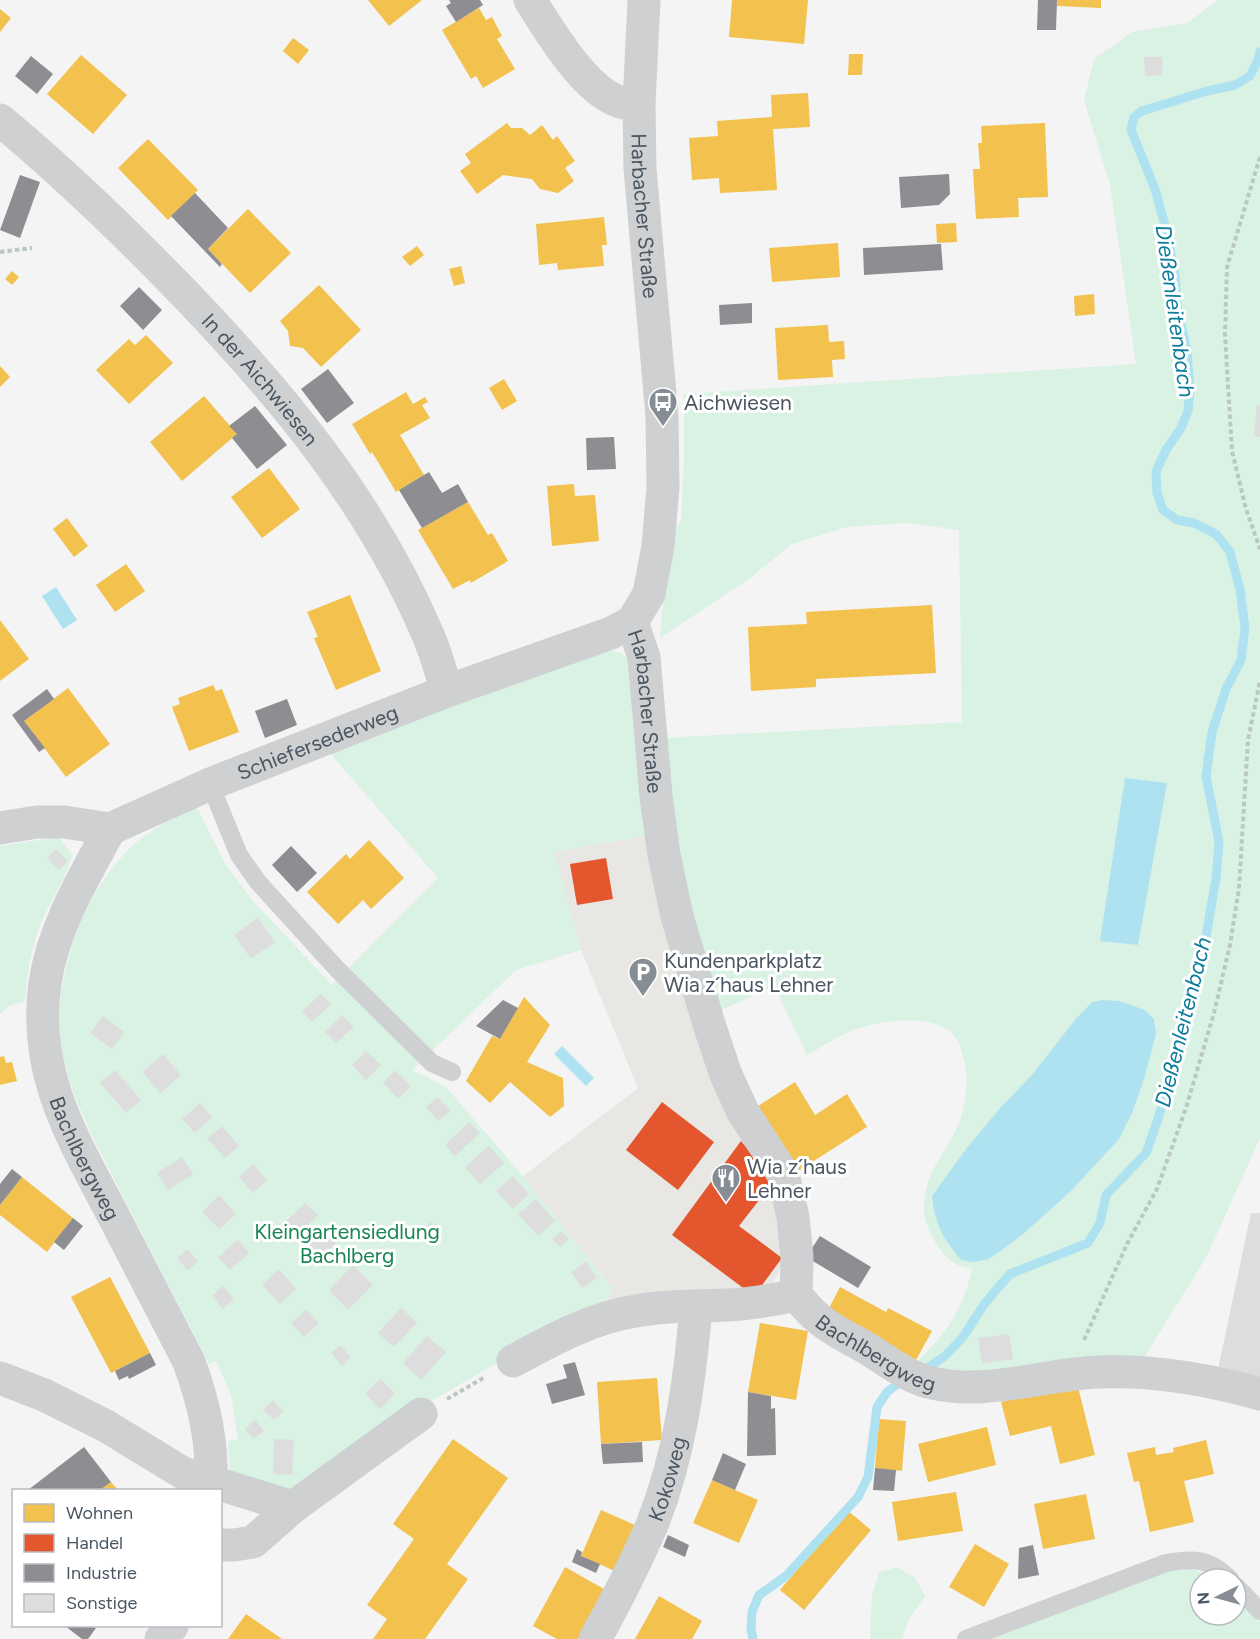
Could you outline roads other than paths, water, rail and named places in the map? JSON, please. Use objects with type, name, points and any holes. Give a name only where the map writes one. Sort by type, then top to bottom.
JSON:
[{"type":"street","points":[[530,0],[568,58],[595,86],[622,103],[639,104]]},
{"type":"street","name":"Harbacher Straße","points":[[644,0],[639,104],[640,169],[662,416],[663,487],[658,546],[649,594],[632,622],[644,657],[656,796],[664,855],[677,916],[726,1074],[743,1112],[783,1174],[793,1217],[797,1257],[796,1295]]},
{"type":"street","name":"In der Aichwiesen","points":[[0,120],[59,170],[164,272],[244,356],[303,427],[351,494],[393,563],[429,636],[447,691]]},
{"type":"street","name":"Schiefersederweg","points":[[110,829],[210,784],[447,691],[611,633],[632,622]]},
{"type":"street","points":[[1,824],[64,822],[110,829]]},
{"type":"street","name":"Bachlbergweg","points":[[110,829],[63,918],[55,945],[44,993],[42,1026],[46,1062],[57,1102],[76,1143],[189,1362],[203,1400],[209,1437],[211,1486]]},
{"type":"street","name":"Bachlbergweg","points":[[513,1361],[566,1333],[599,1320],[634,1311],[665,1307],[758,1303],[796,1295],[818,1319],[885,1360],[931,1383],[985,1386],[1013,1384],[1070,1374],[1138,1372],[1216,1382],[1260,1394]]},
{"type":"street","name":"Kokoweg","points":[[595,1639],[626,1582],[648,1532],[672,1462],[686,1402],[696,1306]]},
{"type":"street","points":[[0,1378],[44,1395],[106,1426],[183,1473],[211,1486],[293,1507]]},
{"type":"street","points":[[222,1545],[253,1542],[293,1507],[421,1414]]},
{"type":"street","points":[[161,1639],[171,1627]]},
{"type":"lane","points":[[210,784],[239,855],[258,882],[337,969],[432,1064],[452,1072]]},
{"type":"lane","points":[[966,1639],[1166,1563],[1188,1559],[1210,1563],[1215,1567]]},
{"type":"lane","points":[[1248,1598],[1260,1611]]},
{"type":"water","points":[[56,587],[77,620],[63,629],[42,596]]},
{"type":"water","points":[[1125,778],[1167,783],[1138,945],[1100,941]]},
{"type":"water","points":[[1119,1001],[1145,1010],[1154,1019],[1156,1034],[1144,1079],[1132,1113],[1119,1139],[1070,1192],[1022,1235],[989,1259],[974,1262],[961,1260],[941,1231],[935,1215],[932,1196],[966,1149],[1031,1076],[1075,1020],[1092,1002]]},
{"type":"water","points":[[562,1046],[594,1078],[586,1086],[554,1054]]},
{"type":"waterway","name":"Dießenleitenbach","points":[[923,1371],[945,1356],[963,1337],[985,1303],[1010,1274],[1088,1243],[1100,1223],[1106,1195],[1146,1153],[1197,986],[1216,878],[1219,842],[1206,776],[1212,732],[1226,689],[1241,660],[1245,628],[1240,589],[1230,552],[1216,534],[1194,523],[1177,520],[1163,510],[1157,493],[1156,471],[1166,450],[1181,428],[1188,411],[1190,389],[1187,351],[1178,311],[1175,274],[1167,233],[1155,189],[1131,130],[1134,117],[1142,111],[1235,85],[1250,76],[1260,52]]},
{"type":"waterway","name":"Dießenleitenbach","points":[[753,1639],[752,1612],[759,1595],[786,1576],[858,1497],[868,1477],[877,1407],[887,1392],[904,1379]]},
{"type":"place","name":"Aichwiesen","points":[[663,428]]},
{"type":"place","name":"Kundenparkplatz Wia z´haus Lehner","points":[[643,998]]},
{"type":"place","name":"Wia z´haus Lehner","points":[[726,1204]]},
{"type":"park label","name":"Kleingartensiedlung Bachlberg","points":[[347,1243]]}]
